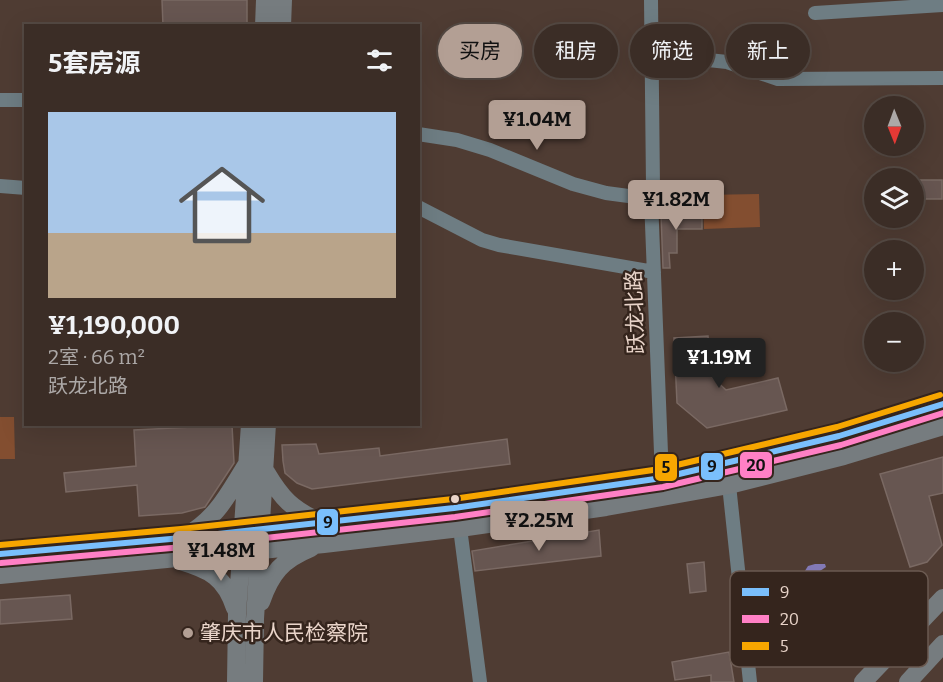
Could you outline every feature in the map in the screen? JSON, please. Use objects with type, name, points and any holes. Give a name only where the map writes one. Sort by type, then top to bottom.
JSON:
[{"type":"main road","points":[[264,24],[265,0]]},
{"type":"main road","points":[[282,24],[283,0]]},
{"type":"main road","points":[[0,554],[322,523],[662,478],[839,436],[943,404]]},
{"type":"main road","points":[[236,682],[237,614],[250,426]]},
{"type":"main road","points":[[254,682],[255,619],[266,472],[267,426]]},
{"type":"main road","points":[[0,575],[460,528],[664,497],[729,485],[844,456],[943,426]]},
{"type":"main road","points":[[182,538],[205,525],[219,511],[248,463]]},
{"type":"main road","points":[[266,472],[287,502],[298,512],[322,523]]},
{"type":"main road","points":[[530,497],[534,517]]},
{"type":"main road","points":[[255,619],[265,589],[277,568],[295,555],[324,543]]},
{"type":"main road","points":[[172,558],[207,571],[226,585],[237,614]]},
{"type":"main road","points":[[928,614],[943,598]]},
{"type":"main road","points":[[928,660],[943,644]]},
{"type":"main road","points":[[863,682],[877,667]]},
{"type":"main road","points":[[908,682],[922,667]]},
{"type":"street","name":"跃龙北路","points":[[651,0],[651,24]]},
{"type":"street","points":[[815,13],[867,5],[943,5]]},
{"type":"street","points":[[714,61],[727,62],[778,79],[943,78]]},
{"type":"street","name":"跃龙北路","points":[[652,78],[653,186],[651,199],[662,478]]},
{"type":"street","points":[[0,100],[24,100]]},
{"type":"street","points":[[420,134],[457,140],[490,150],[573,184],[651,199]]},
{"type":"street","points":[[0,186],[24,188]]},
{"type":"street","points":[[420,208],[482,240],[499,245],[654,272]]},
{"type":"street","points":[[729,485],[738,571]]},
{"type":"street","points":[[460,528],[480,682]]},
{"type":"street","points":[[748,667],[750,682]]},
{"type":"shaded area","points":[[759,194],[760,227],[704,229],[703,195]]},
{"type":"shaded area","points":[[0,417],[14,417],[15,459],[0,459]]},
{"type":"shaded area","points":[[825,564],[826,567],[820,571],[805,571],[808,566]]},
{"type":"building","points":[[162,0],[247,0],[247,24],[163,24]]},
{"type":"building","points":[[924,180],[942,180],[942,199],[924,199]]},
{"type":"building","points":[[702,213],[702,229],[677,229],[677,253],[669,253],[670,268],[663,268],[661,214]]},
{"type":"building","points":[[708,336],[711,376],[726,390],[778,378],[787,410],[707,428],[677,403],[674,338]]},
{"type":"building","points":[[232,426],[234,463],[205,507],[182,513],[139,516],[137,485],[66,492],[64,473],[136,466],[134,430]]},
{"type":"building","points":[[507,439],[510,464],[312,489],[297,483],[285,473],[282,445],[316,444],[319,454],[379,448],[380,456]]},
{"type":"building","points":[[943,457],[943,493],[929,496],[942,545],[927,562],[910,567],[880,474]]},
{"type":"building","points":[[599,530],[601,556],[475,571],[472,551]]},
{"type":"building","points":[[704,562],[706,591],[690,593],[687,564]]},
{"type":"building","points":[[70,595],[72,619],[0,624],[0,600]]},
{"type":"building","points":[[729,652],[734,682],[711,682],[711,675],[675,680],[672,662]]},
{"type":"transit line","name":"5","points":[[0,545],[181,529],[453,499],[660,469],[837,427],[940,395]]},
{"type":"transit line","name":"9","points":[[0,554],[182,538],[454,508],[662,478],[839,436],[943,404]]},
{"type":"transit line","name":"20","points":[[1,563],[183,547],[455,517],[663,487],[841,445],[943,413]]},
{"type":"place","name":"肇庆市人民检察院","points":[[188,633]]}]
